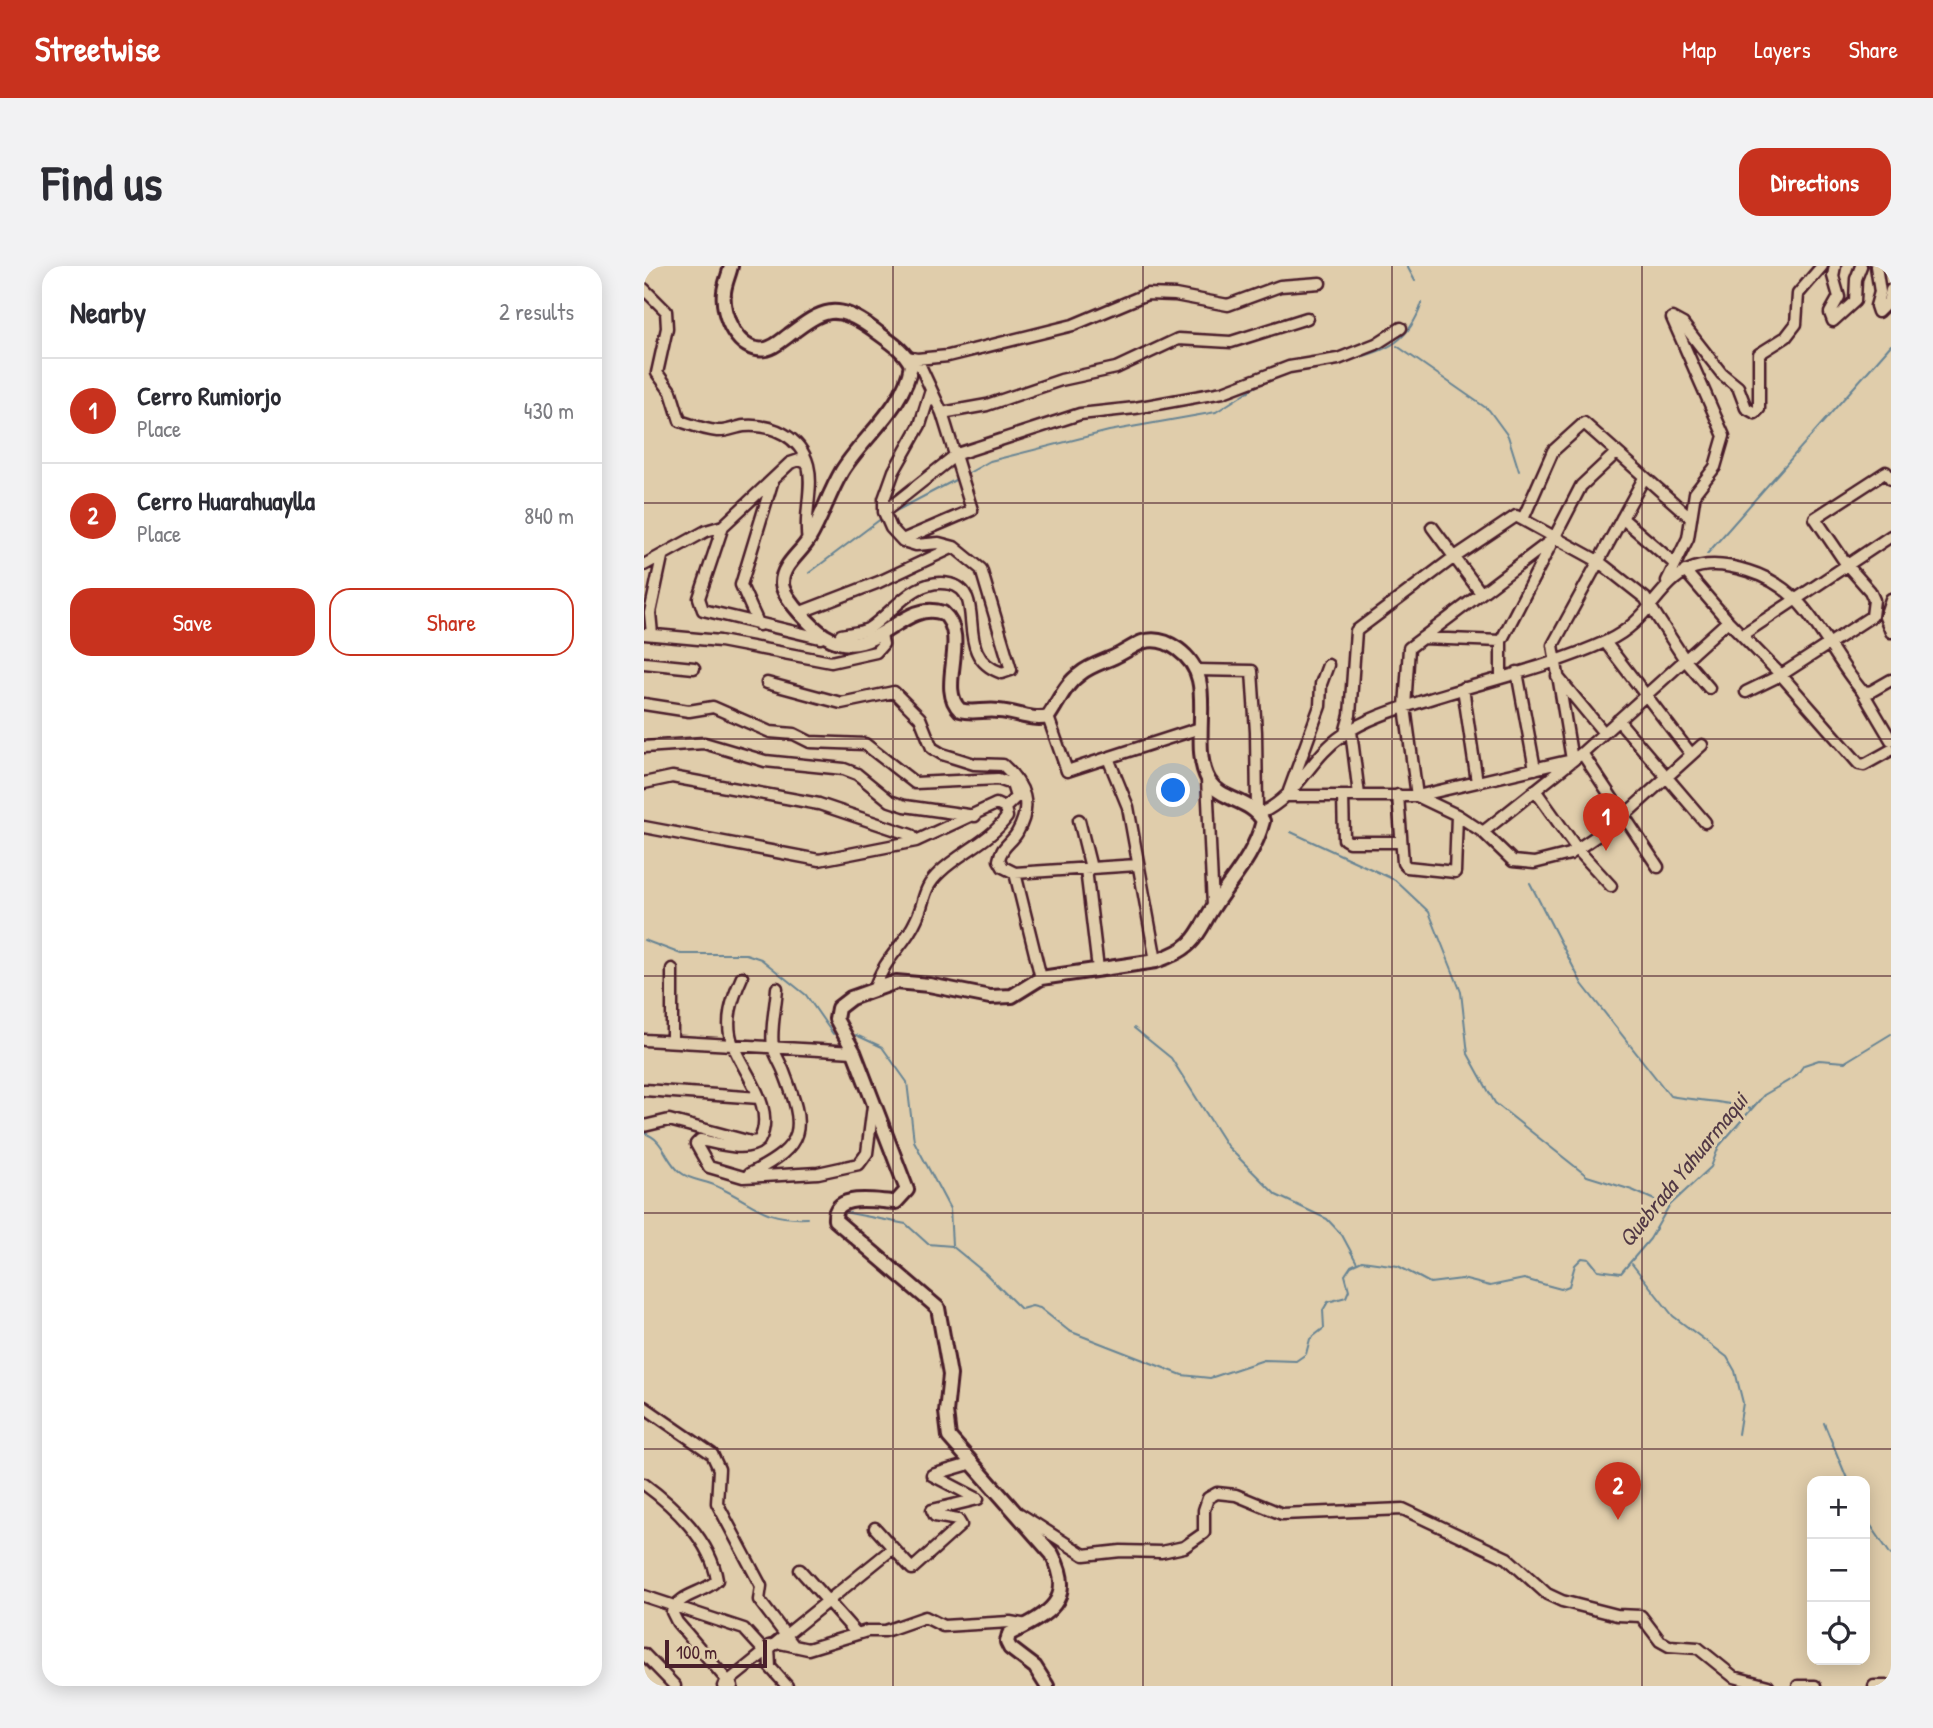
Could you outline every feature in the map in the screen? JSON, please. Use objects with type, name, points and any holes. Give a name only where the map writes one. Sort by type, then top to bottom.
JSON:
[{"type":"main road","points":[[731,266],[724,304],[730,326],[745,344],[769,349],[817,315],[833,311],[857,317],[912,358],[905,387],[842,471],[808,541],[785,571],[783,591],[801,612],[832,638],[862,643],[881,635],[912,615],[930,610],[943,613],[952,624],[954,671],[950,685],[954,704],[969,712],[999,710],[1038,719],[1048,716],[1080,673],[1144,641],[1167,643],[1181,651],[1196,670],[1201,691],[1200,728],[1207,779],[1215,788],[1258,812],[1263,821],[1258,842],[1241,872],[1213,906],[1188,945],[1156,961],[1041,978],[1012,996],[990,997],[929,985],[896,982],[851,998],[838,1008],[836,1019],[854,1052],[907,1189],[896,1202],[855,1199],[840,1205],[835,1220],[938,1308],[950,1375],[946,1426],[957,1448],[1017,1512],[1052,1554],[1060,1570],[1058,1599],[1042,1618],[1009,1634],[1007,1642],[1010,1648],[1035,1667],[1047,1686]]},
{"type":"street","points":[[1661,593],[1688,538],[1695,493],[1715,467],[1724,436],[1672,318],[1683,324],[1722,374],[1738,387],[1746,408],[1755,413],[1759,409],[1759,354],[1791,331],[1796,324],[1798,294],[1822,266]]},
{"type":"street","points":[[1835,266],[1833,276],[1839,297],[1830,313],[1833,321],[1855,301],[1856,279],[1861,266]]},
{"type":"street","points":[[1876,266],[1880,292],[1876,306],[1878,312],[1888,302],[1891,290]]},
{"type":"street","points":[[902,540],[972,509],[942,413],[912,358],[948,356],[1073,325],[1147,294],[1175,295],[1227,305],[1280,286],[1320,283]]},
{"type":"street","points":[[644,289],[666,311],[667,328],[657,373],[671,392],[680,421],[718,431],[746,426],[790,435],[807,463],[808,541]]},
{"type":"street","points":[[942,413],[986,405],[1061,380],[1116,368],[1178,339],[1231,342],[1307,318]]},
{"type":"street","points":[[884,512],[957,454],[1080,414],[1135,408],[1223,392],[1289,367],[1338,359],[1376,344],[1401,328]]},
{"type":"street","points":[[723,526],[699,598],[700,606],[712,614],[820,638],[832,638],[869,628],[915,590],[944,582],[957,586],[965,593],[976,655],[990,669],[1010,672],[1012,667],[981,569],[954,547],[939,543],[916,545],[902,540],[891,528],[884,512],[884,499],[894,471],[920,425],[930,393]]},
{"type":"street","points":[[1523,519],[1553,451],[1584,423],[1691,518]]},
{"type":"street","points":[[1500,676],[1501,641],[1581,486],[1616,453]]},
{"type":"street","points":[[644,565],[706,531],[723,526],[772,483],[790,463],[799,460],[807,463]]},
{"type":"street","points":[[1746,692],[1781,675],[1864,624],[1874,609],[1870,592],[1847,565],[1815,518],[1886,472],[1891,479]]},
{"type":"street","points":[[1572,760],[1553,645],[1644,478]]},
{"type":"street","points":[[760,625],[741,585],[743,570],[772,492],[772,483]]},
{"type":"street","points":[[1359,795],[1348,732],[1356,631],[1454,557],[1516,516],[1557,536],[1598,561],[1645,598],[1685,660],[1709,688]]},
{"type":"street","points":[[1622,518],[1675,564]]},
{"type":"street","points":[[1432,527],[1481,593]]},
{"type":"street","points":[[1417,796],[1405,707],[1409,648],[1557,536]]},
{"type":"street","points":[[1742,635],[1891,536]]},
{"type":"street","points":[[801,612],[879,582],[954,547]]},
{"type":"street","points":[[662,557],[648,634],[707,642],[720,640],[831,662],[876,652],[883,644],[881,635]]},
{"type":"street","points":[[1196,670],[1252,671],[1258,812],[1274,808],[1328,748],[1348,732],[1405,707],[1500,676],[1554,662],[1605,642],[1623,633],[1685,570],[1705,566],[1745,570],[1761,576],[1804,605],[1862,691],[1891,740]]},
{"type":"street","points":[[1685,570],[1858,764],[1864,765],[1891,750]]},
{"type":"street","points":[[1891,598],[1885,617],[1891,632]]},
{"type":"street","points":[[1483,832],[1581,753],[1728,621]]},
{"type":"street","points":[[1422,638],[1501,641]]},
{"type":"street","points":[[1605,642],[1691,754]]},
{"type":"street","points":[[644,663],[694,668]]},
{"type":"street","points":[[1287,796],[1320,706],[1322,679],[1328,665]]},
{"type":"street","points":[[1517,672],[1535,769]]},
{"type":"street","points":[[1557,676],[1604,733]]},
{"type":"street","points":[[1862,691],[1870,692],[1891,680]]},
{"type":"street","points":[[767,683],[841,703],[894,692],[920,719],[932,748],[974,764],[1003,765],[1019,779],[1020,797]]},
{"type":"street","points":[[1464,688],[1477,782]]},
{"type":"street","points":[[644,704],[689,710],[713,707],[770,732],[794,734],[810,742],[865,744],[877,750],[906,779],[915,783],[998,779],[1012,784],[1026,813],[1016,834],[1000,851],[999,860],[1003,867],[1015,873],[1138,864]]},
{"type":"street","points":[[1048,716],[1068,771],[1200,728]]},
{"type":"street","points":[[1618,720],[1705,822]]},
{"type":"street","points":[[644,747],[704,743],[765,761],[844,769],[857,774],[890,801],[905,806],[975,816]]},
{"type":"street","points":[[1417,796],[1458,815],[1483,832],[1503,853],[1521,863],[1534,863],[1577,849],[1622,816],[1702,745]]},
{"type":"street","points":[[1581,753],[1658,867]]},
{"type":"street","points":[[1108,758],[1128,807],[1156,961]]},
{"type":"street","points":[[1287,796],[1417,796],[1572,760]]},
{"type":"street","points":[[644,783],[672,778],[819,804],[911,835],[916,841]]},
{"type":"street","points":[[1207,779],[1213,906]]},
{"type":"street","points":[[1535,790],[1577,849],[1611,886]]},
{"type":"street","points":[[1398,795],[1404,866],[1455,872],[1458,815]]},
{"type":"street","points":[[1343,796],[1344,839],[1349,842],[1401,842]]},
{"type":"street","points":[[1005,808],[1020,797]]},
{"type":"street","points":[[644,827],[819,860],[916,841],[996,804],[1005,808]]},
{"type":"street","points":[[874,990],[886,961],[916,920],[923,893],[940,872],[999,829],[1007,817],[1005,808]]},
{"type":"street","points":[[1079,820],[1088,869],[1098,969]]},
{"type":"street","points":[[1015,873],[1041,978]]},
{"type":"street","points":[[672,969],[672,1041]]},
{"type":"street","points":[[742,977],[730,1003],[733,1045],[760,1098],[763,1134],[755,1145],[700,1140],[696,1144],[709,1167],[743,1177],[818,1173],[859,1164],[867,1153],[873,1106]]},
{"type":"street","points":[[743,1177],[776,1160],[791,1144],[801,1125],[796,1102],[774,1047],[777,988]]},
{"type":"street","points":[[644,1040],[854,1052]]},
{"type":"street","points":[[644,1090],[760,1098]]},
{"type":"street","points":[[644,1126],[669,1120],[751,1142],[759,1141]]},
{"type":"street","points":[[644,1407],[712,1454],[719,1469],[717,1503],[761,1586],[759,1600],[794,1646]]},
{"type":"street","points":[[875,1528],[912,1569],[961,1525],[958,1520],[935,1516],[932,1510],[978,1499],[932,1475],[973,1463]]},
{"type":"street","points":[[644,1484],[678,1512],[704,1549],[716,1573],[716,1580],[709,1588],[687,1596],[675,1605],[672,1612],[677,1622],[728,1684],[785,1634],[892,1549]]},
{"type":"street","points":[[1017,1512],[1084,1555],[1121,1551],[1161,1552],[1184,1546],[1203,1534],[1204,1510],[1208,1498],[1217,1493],[1236,1495],[1282,1514],[1403,1509],[1507,1558],[1547,1594],[1616,1615],[1641,1616],[1660,1641],[1669,1646],[1698,1648],[1734,1677],[1768,1686]]},
{"type":"street","points":[[800,1570],[857,1634]]},
{"type":"street","points":[[644,1596],[744,1629],[767,1649],[770,1667],[787,1686]]},
{"type":"street","points":[[767,1649],[780,1643],[808,1649],[857,1634],[885,1631],[925,1617],[943,1626],[1010,1622],[1028,1625]]},
{"type":"street","points":[[644,1654],[675,1686]]},
{"type":"street","points":[[1798,1686],[1815,1686]]},
{"type":"street","points":[[1874,1686],[1890,1686]]},
{"type":"waterway","points":[[1407,266],[1415,281]]},
{"type":"waterway","points":[[1349,360],[1375,353],[1395,343],[1410,327],[1422,303]]},
{"type":"waterway","points":[[1707,554],[1891,345]]},
{"type":"waterway","points":[[1397,346],[1489,410],[1508,436],[1519,471]]},
{"type":"waterway","points":[[965,475],[990,461],[1109,431],[1216,412],[1263,382]]},
{"type":"waterway","points":[[890,514],[957,479]]},
{"type":"waterway","points":[[809,573],[882,518]]},
{"type":"waterway","points":[[1291,832],[1395,880],[1429,912],[1461,992],[1468,1054],[1495,1103],[1587,1176],[1632,1190],[1668,1206]]},
{"type":"waterway","points":[[1530,883],[1582,984],[1670,1096],[1721,1102],[1751,1109]]},
{"type":"waterway","points":[[644,940],[681,954],[746,954],[761,959],[806,995],[833,1034]]},
{"type":"waterway","points":[[1134,1028],[1171,1058],[1227,1146],[1276,1195],[1327,1219],[1342,1235],[1357,1263]]},
{"type":"waterway","name":"Quebrada Yahuarmaqui","points":[[844,1212],[906,1224],[928,1244],[952,1246],[985,1273],[1021,1309],[1032,1306],[1040,1308],[1069,1331],[1182,1375],[1210,1378],[1264,1360],[1296,1361],[1306,1354],[1310,1339],[1324,1328],[1323,1310],[1328,1302],[1346,1297],[1349,1290],[1345,1275],[1351,1266],[1362,1261],[1398,1266],[1430,1283],[1462,1279],[1490,1286],[1524,1279],[1561,1289],[1569,1286],[1575,1265],[1582,1258],[1589,1259],[1598,1270],[1621,1273],[1650,1239],[1669,1206],[1711,1167],[1719,1146],[1764,1095],[1795,1077],[1804,1065],[1819,1060],[1845,1062],[1891,1034]]},
{"type":"waterway","points":[[856,1035],[882,1047],[907,1082],[914,1141],[950,1209],[952,1245]]},
{"type":"waterway","name":"Quebrada Yahuarmaqui","points":[[644,1133],[656,1140],[684,1175],[716,1186],[768,1213],[807,1218]]},
{"type":"waterway","points":[[1632,1264],[1673,1316],[1727,1357],[1735,1371],[1743,1403],[1738,1434]]},
{"type":"waterway","points":[[1824,1423],[1846,1476]]},
{"type":"waterway","points":[[1870,1524],[1891,1555]]},
{"type":"place","name":"Cerro Rumiorjo","points":[[1606,851]]},
{"type":"place","name":"Cerro Huarahuaylla","points":[[1618,1520]]}]
